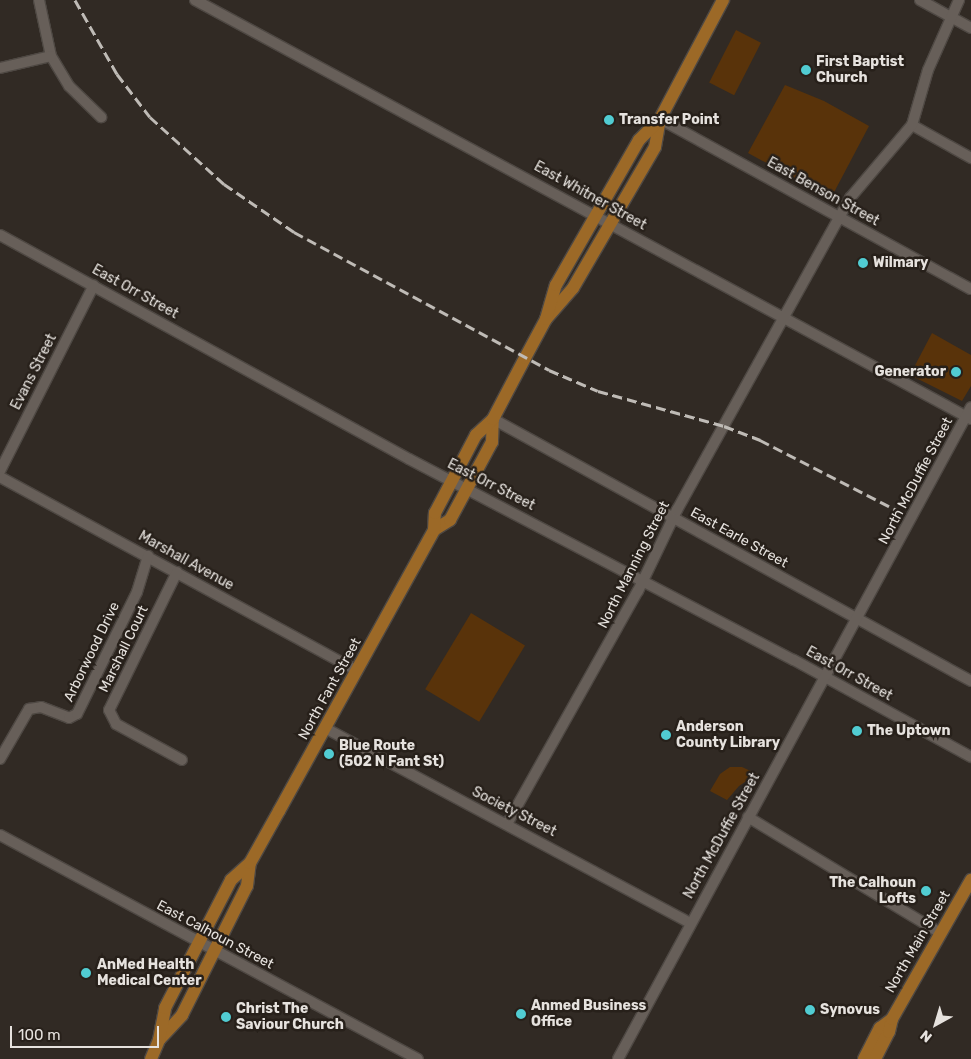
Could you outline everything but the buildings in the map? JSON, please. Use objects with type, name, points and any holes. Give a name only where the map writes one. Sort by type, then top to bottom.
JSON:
[{"type":"main road","points":[[660,119],[724,2]]},
{"type":"main road","name":"North Fant Street","points":[[151,1059],[159,1040],[165,1008],[231,880],[250,863],[357,671],[434,530],[435,513],[476,435],[493,419],[546,319],[556,285],[595,214],[639,140],[660,119]]},
{"type":"main road","name":"North Fant Street","points":[[546,319],[573,288],[655,147],[660,119]]},
{"type":"main road","name":"North Fant Street","points":[[434,530],[450,520],[492,442],[493,419]]},
{"type":"main road","name":"North Fant Street","points":[[159,1040],[182,1015],[213,950],[247,886],[250,863]]},
{"type":"main road","name":"North Main Street","points":[[875,1059],[889,1032],[892,1019],[940,933],[969,888]]},
{"type":"main road","name":"North Main Street","points":[[864,1059],[880,1028],[892,1019]]},
{"type":"street","points":[[39,0],[51,56],[69,86],[101,117]]},
{"type":"street","name":"East Whitner Street","points":[[195,0],[783,317],[970,414]]},
{"type":"street","points":[[920,0],[971,28]]},
{"type":"street","points":[[959,0],[950,16],[928,70],[912,125],[971,158]]},
{"type":"street","points":[[0,68],[51,56]]},
{"type":"street","name":"East Benson Street","points":[[660,119],[971,289]]},
{"type":"street","name":"North Manning Street","points":[[507,824],[839,217],[859,183],[912,125]]},
{"type":"street","name":"East Orr Street","points":[[0,235],[452,481],[826,677],[971,757]]},
{"type":"street","name":"Evans Street","points":[[0,471],[94,285]]},
{"type":"street","name":"North McDuffie Street","points":[[618,1059],[690,923],[970,414]]},
{"type":"street","name":"East Earle Street","points":[[493,419],[971,681]]},
{"type":"street","name":"Marshall Avenue","points":[[0,477],[357,671]]},
{"type":"street","name":"Arborwood Drive","points":[[0,759],[29,709],[41,707],[68,718],[77,714],[137,592],[148,556]]},
{"type":"street","name":"Marshall Court","points":[[177,572],[109,710],[116,724],[182,760]]},
{"type":"street","name":"Society Street","points":[[325,728],[690,923]]},
{"type":"street","points":[[748,818],[940,933]]},
{"type":"street","name":"East Calhoun Street","points":[[0,836],[418,1059]]},
{"type":"shaded area","points":[[736,30],[761,43],[734,95],[709,83]]},
{"type":"shaded area","points":[[785,85],[824,101],[869,126],[831,198],[748,153]]},
{"type":"shaded area","points":[[932,333],[971,355],[971,386],[962,401],[910,375]]},
{"type":"shaded area","points":[[471,613],[525,645],[479,722],[425,689]]},
{"type":"shaded area","points":[[730,767],[742,767],[757,774],[739,786],[727,800],[710,791],[720,774]]},
{"type":"railway","points":[[75,0],[117,74],[150,117],[224,184],[294,232],[549,370],[598,391],[724,426],[760,440],[896,510]]},
{"type":"place","name":"First Baptist Church","points":[[806,70]]},
{"type":"place","name":"Transfer Point","points":[[609,120]]},
{"type":"place","name":"Wilmary","points":[[863,263]]},
{"type":"place","name":"Generator","points":[[956,372]]},
{"type":"place","name":"The Uptown","points":[[857,731]]},
{"type":"place","name":"Anderson County Library","points":[[666,735]]},
{"type":"place","name":"Blue Route (502 N Fant St)","points":[[329,754]]},
{"type":"place","name":"The Calhoun Lofts","points":[[926,891]]},
{"type":"place","name":"AnMed Health Medical Center","points":[[86,973]]},
{"type":"place","name":"Synovus","points":[[810,1010]]},
{"type":"place","name":"Anmed Business Office","points":[[521,1014]]},
{"type":"place","name":"Christ The Saviour Church","points":[[226,1017]]}]
